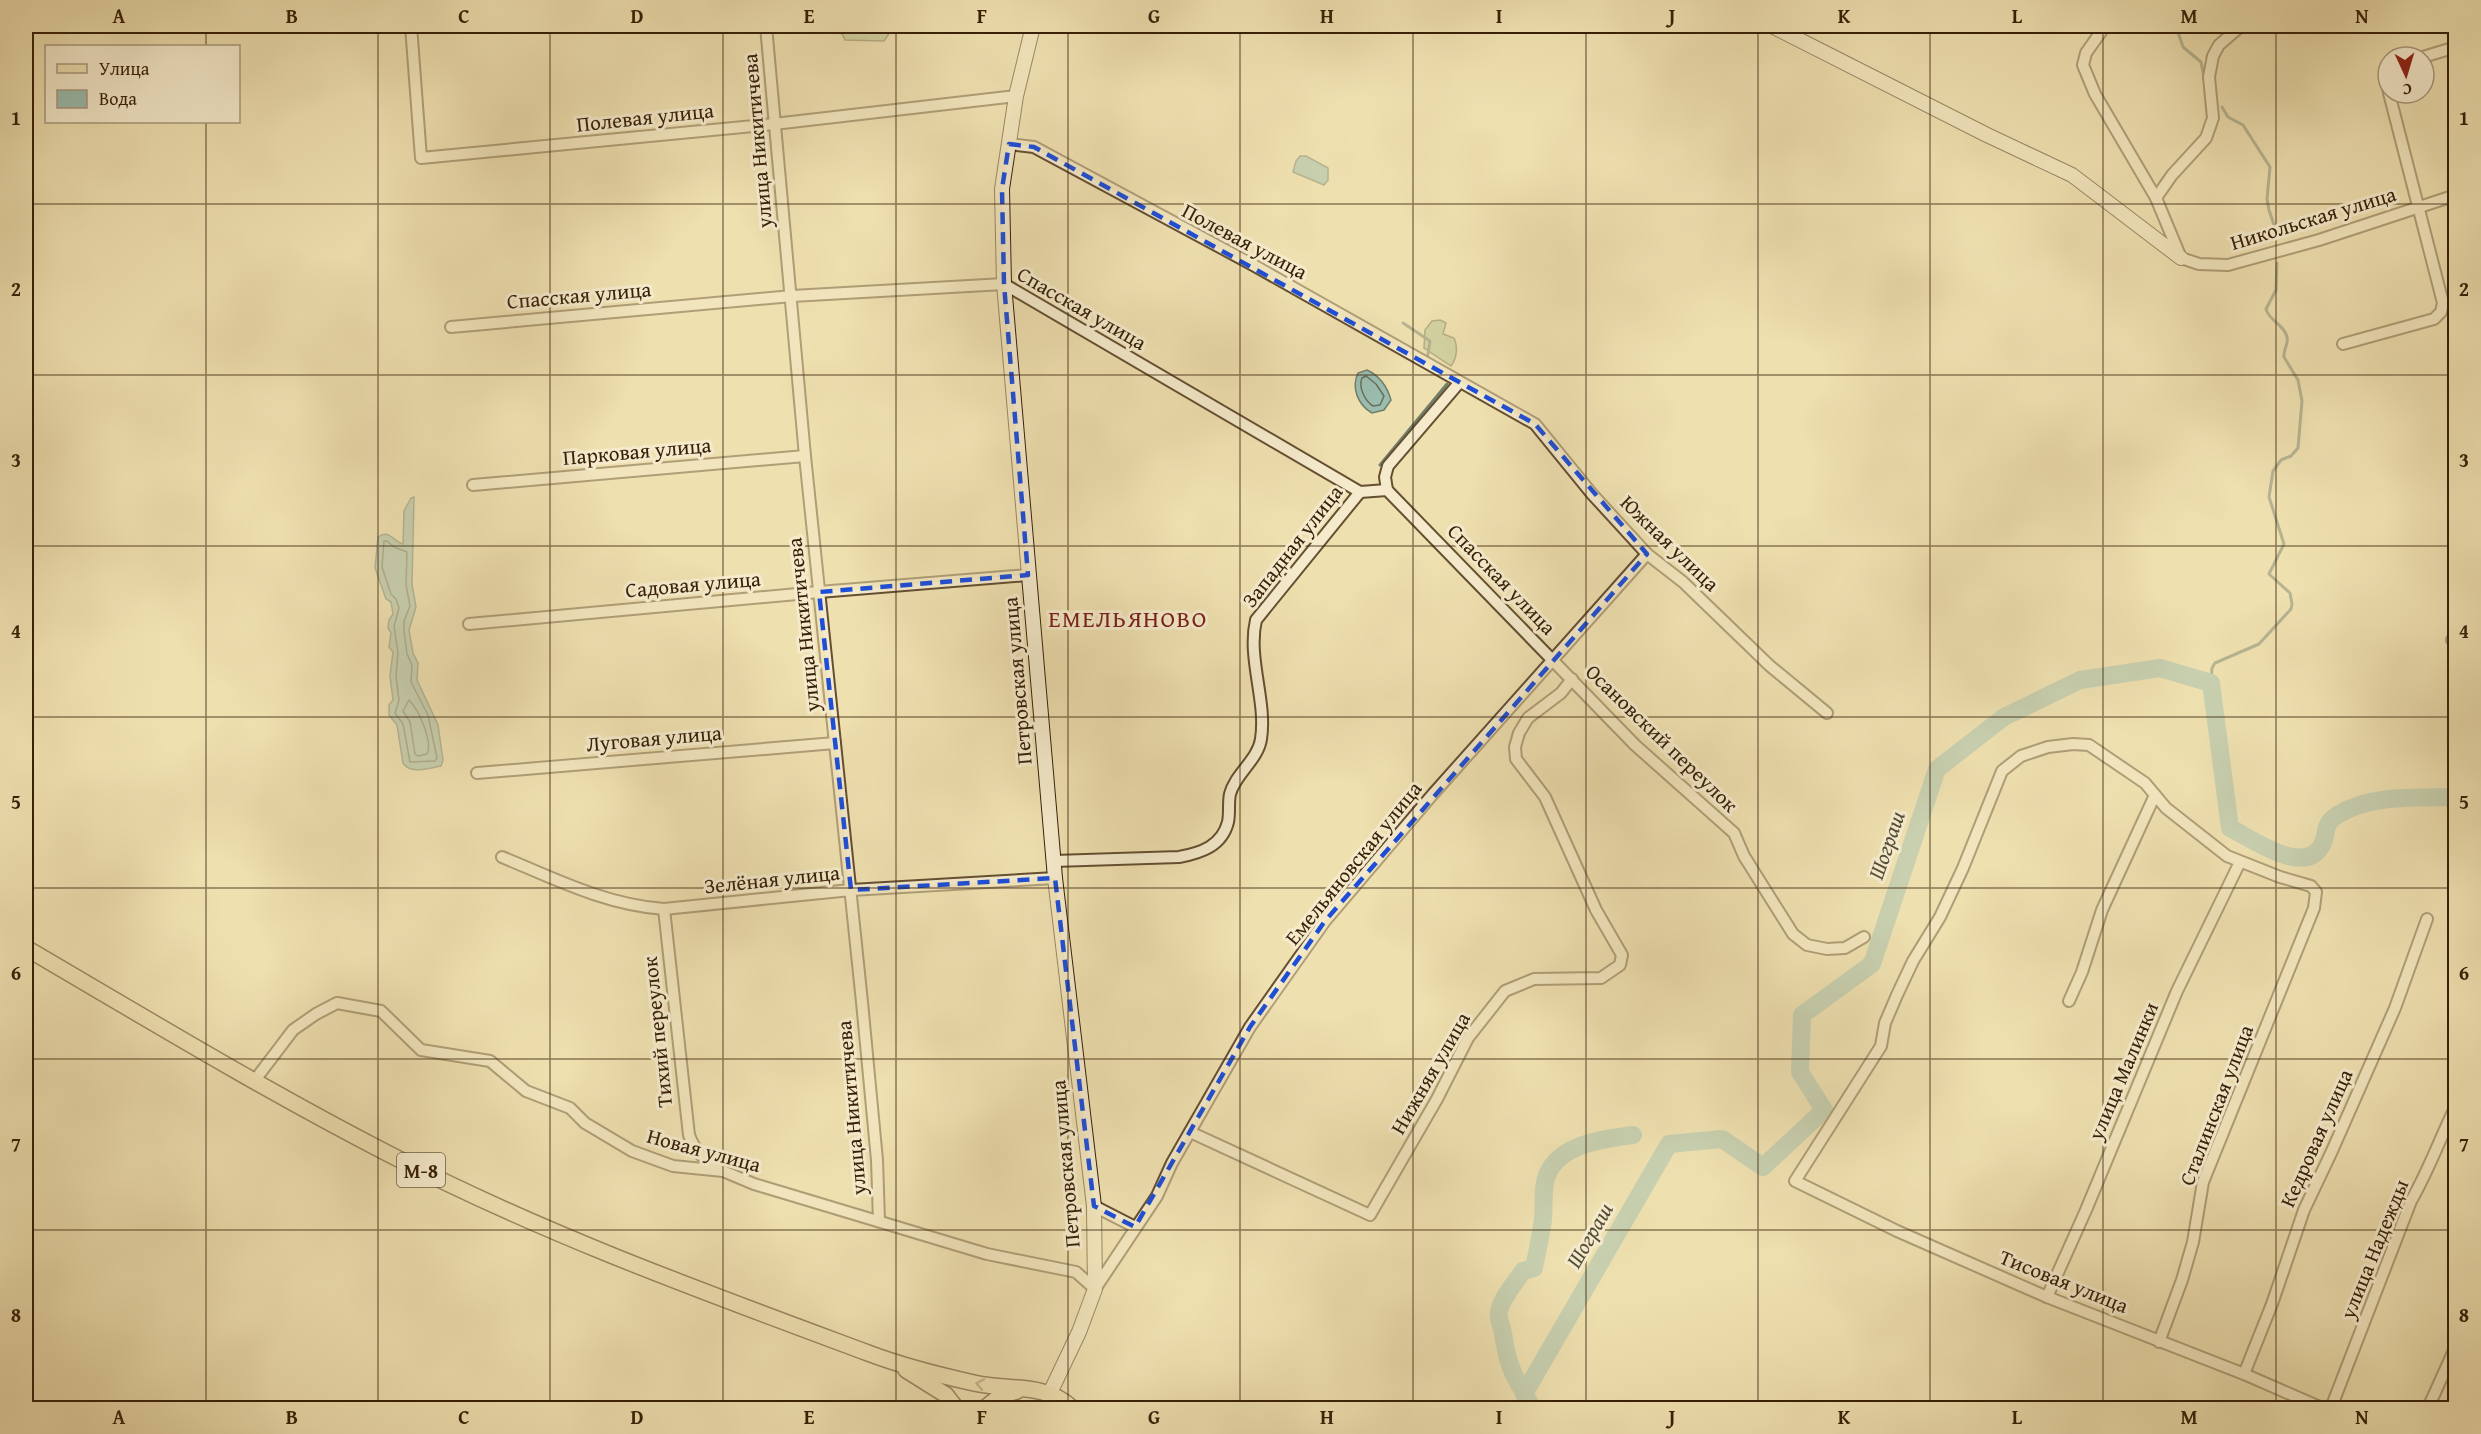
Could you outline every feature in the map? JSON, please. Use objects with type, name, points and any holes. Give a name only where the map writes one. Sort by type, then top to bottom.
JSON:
[{"type":"main road","name":"М-8","points":[[26,948],[384,1152],[519,1216],[710,1294],[893,1362],[983,1385],[1059,1400]]},
{"type":"main road","name":"М-8","points":[[893,1362],[946,1395],[956,1408]]},
{"type":"main road","points":[[985,1408],[1005,1394],[1059,1400]]},
{"type":"street","name":"Полевая улица","points":[[411,26],[421,158],[774,124],[1016,96]]},
{"type":"street","name":"улица Никитичева","points":[[766,26],[805,456],[876,1149],[879,1221]]},
{"type":"street","name":"Петровская улица","points":[[1033,26],[1016,96],[1002,189],[1004,284],[1055,878],[1094,1206],[1095,1289],[1079,1332],[1059,1400]]},
{"type":"street","points":[[1772,26],[1987,135],[2072,175],[2181,258]]},
{"type":"street","points":[[2105,26],[2086,53],[2083,65],[2095,94],[2156,198],[2181,258]]},
{"type":"street","points":[[2156,198],[2172,175],[2206,138],[2213,118],[2209,77],[2214,56],[2220,45],[2241,26]]},
{"type":"street","points":[[2436,53],[2456,47]]},
{"type":"street","points":[[2343,344],[2434,319],[2441,312],[2443,303],[2392,105]]},
{"type":"street","name":"Полевая улица","points":[[1010,144],[1034,147],[1254,266],[1459,383]]},
{"type":"street","name":"Никольская улица","points":[[2181,258],[2199,264],[2228,265],[2319,240],[2456,195]]},
{"type":"street","name":"Спасская улица","points":[[451,327],[792,296],[1004,284],[1360,492]]},
{"type":"street","points":[[1360,492],[1387,489],[1385,477],[1388,466],[1459,383]]},
{"type":"street","name":"Южная улица","points":[[1459,383],[1535,424],[1592,494],[1647,554],[1683,582],[1770,666],[1827,713]]},
{"type":"street","name":"Парковая улица","points":[[473,485],[805,456]]},
{"type":"street","name":"Спасская улица","points":[[1387,489],[1554,660]]},
{"type":"street","name":"Западная улица","points":[[1054,861],[1179,857],[1196,854],[1220,838],[1228,821],[1233,786],[1261,740],[1254,640],[1256,620],[1360,492]]},
{"type":"street","name":"Емельяновская улица","points":[[1095,1289],[1156,1196],[1250,1027],[1325,921],[1433,794],[1647,554]]},
{"type":"street","name":"Садовая улица","points":[[469,624],[1028,575]]},
{"type":"street","name":"Осановский переулок","points":[[1554,660],[1635,745],[1734,833],[1744,856],[1793,934],[1807,945],[1827,949],[1845,948],[1864,937]]},
{"type":"street","name":"Нижняя улица","points":[[1190,1132],[1370,1215],[1437,1099],[1468,1038],[1505,991],[1534,979],[1601,978],[1620,965],[1622,955],[1596,910],[1545,797],[1516,759],[1515,747],[1528,718],[1548,705],[1572,679]]},
{"type":"street","name":"Луговая улица","points":[[477,773],[835,743]]},
{"type":"street","name":"Тисовая улица","points":[[2156,795],[2145,783],[2089,745],[2048,747],[2021,756],[2002,771],[1963,868],[1940,917],[1913,961],[1898,995],[1886,1023],[1881,1046],[1795,1181],[1897,1231],[2047,1297],[2244,1374],[2322,1408]]},
{"type":"street","points":[[2069,1001],[2082,972],[2102,910],[2156,795],[2166,808],[2227,856],[2240,862]]},
{"type":"street","name":"Зелёная улица","points":[[502,857],[612,902],[664,909],[851,890],[1055,878]]},
{"type":"street","name":"Сталинская улица","points":[[2159,1342],[2182,1280],[2193,1242],[2203,1182],[2314,908],[2316,892],[2311,886],[2240,862]]},
{"type":"street","name":"улица Малинки","points":[[2047,1297],[2078,1229],[2177,991],[2240,862]]},
{"type":"street","name":"Тихий переулок","points":[[664,909],[689,1136],[693,1147],[704,1160],[723,1171]]},
{"type":"street","name":"Кедровая улица","points":[[2244,1374],[2272,1304],[2304,1210],[2395,1008],[2427,919]]},
{"type":"street","name":"Новая улица","points":[[255,1080],[292,1030],[315,1014],[337,1003],[381,1011],[421,1050],[490,1061],[526,1091],[570,1108],[585,1123],[632,1151],[673,1166],[723,1171],[754,1184],[987,1254],[1076,1272],[1095,1289]]},
{"type":"street","name":"улица Надежды","points":[[2331,1408],[2411,1202],[2429,1170],[2441,1135],[2456,1106]]},
{"type":"street","points":[[1094,1206],[1135,1227]]},
{"type":"street","points":[[2428,1408],[2456,1346]]},
{"type":"highlighted area","points":[[1009,144],[1034,147],[1535,424],[1647,554],[1325,921],[1250,1027],[1135,1227],[1094,1206],[1055,878],[851,890],[819,592],[1028,575],[1004,284],[1002,189]]},
{"type":"green space","points":[[838,26],[894,26],[884,41],[845,40]]},
{"type":"green space","points":[[1440,320],[1446,323],[1443,334],[1454,338],[1455,341],[1456,356],[1451,366],[1424,348],[1425,330],[1432,321]]},
{"type":"water","points":[[1300,156],[1306,156],[1328,168],[1328,180],[1324,185],[1293,172]]},
{"type":"water","points":[[1367,370],[1379,378],[1387,390],[1391,400],[1384,410],[1372,413],[1357,396],[1355,384],[1358,373]]},
{"type":"water","points":[[414,497],[412,584],[416,607],[409,630],[413,653],[418,663],[417,680],[438,725],[443,760],[441,766],[420,770],[406,767],[403,763],[397,725],[389,715],[389,705],[393,700],[390,676],[393,652],[389,647],[391,633],[388,628],[393,614],[391,602],[386,599],[375,568],[378,537],[385,534],[403,544],[404,511],[411,498]]},
{"type":"waterway","points":[[2143,26],[2178,32],[2183,47],[2201,62],[2205,82]]},
{"type":"waterway","points":[[2222,107],[2228,117],[2243,125],[2270,167],[2267,199],[2277,234]]},
{"type":"waterway","points":[[2211,683],[2212,668],[2215,663],[2259,644],[2291,609],[2292,604],[2290,593],[2269,574],[2284,544],[2269,497],[2273,471],[2281,460],[2291,456],[2298,448],[2302,401],[2298,380],[2284,357],[2287,344],[2285,333],[2270,317],[2266,309],[2276,290],[2277,263]]},
{"type":"waterway","points":[[1403,323],[1430,341],[1427,360]]},
{"type":"waterway","points":[[1380,465],[1447,384]]},
{"type":"waterway","name":"Шограш","points":[[1533,1408],[1524,1394],[1669,1144],[1722,1139],[1763,1167],[1824,1110],[1800,1072],[1802,1015],[1872,964],[1937,769],[2004,717],[2080,680],[2160,668],[2211,683],[2230,828],[2263,846],[2289,856],[2301,858],[2312,855],[2323,843],[2327,826],[2333,818],[2366,803],[2396,798],[2456,797]]},
{"type":"waterway","points":[[1525,1393],[1510,1364],[1499,1314],[1506,1295],[1523,1271],[1534,1268],[1543,1219],[1545,1182],[1550,1169],[1568,1151],[1594,1142],[1633,1135]]},
{"type":"district","name":"ЕМЕЛЬЯНОВО","points":[[1128,618]]}]
